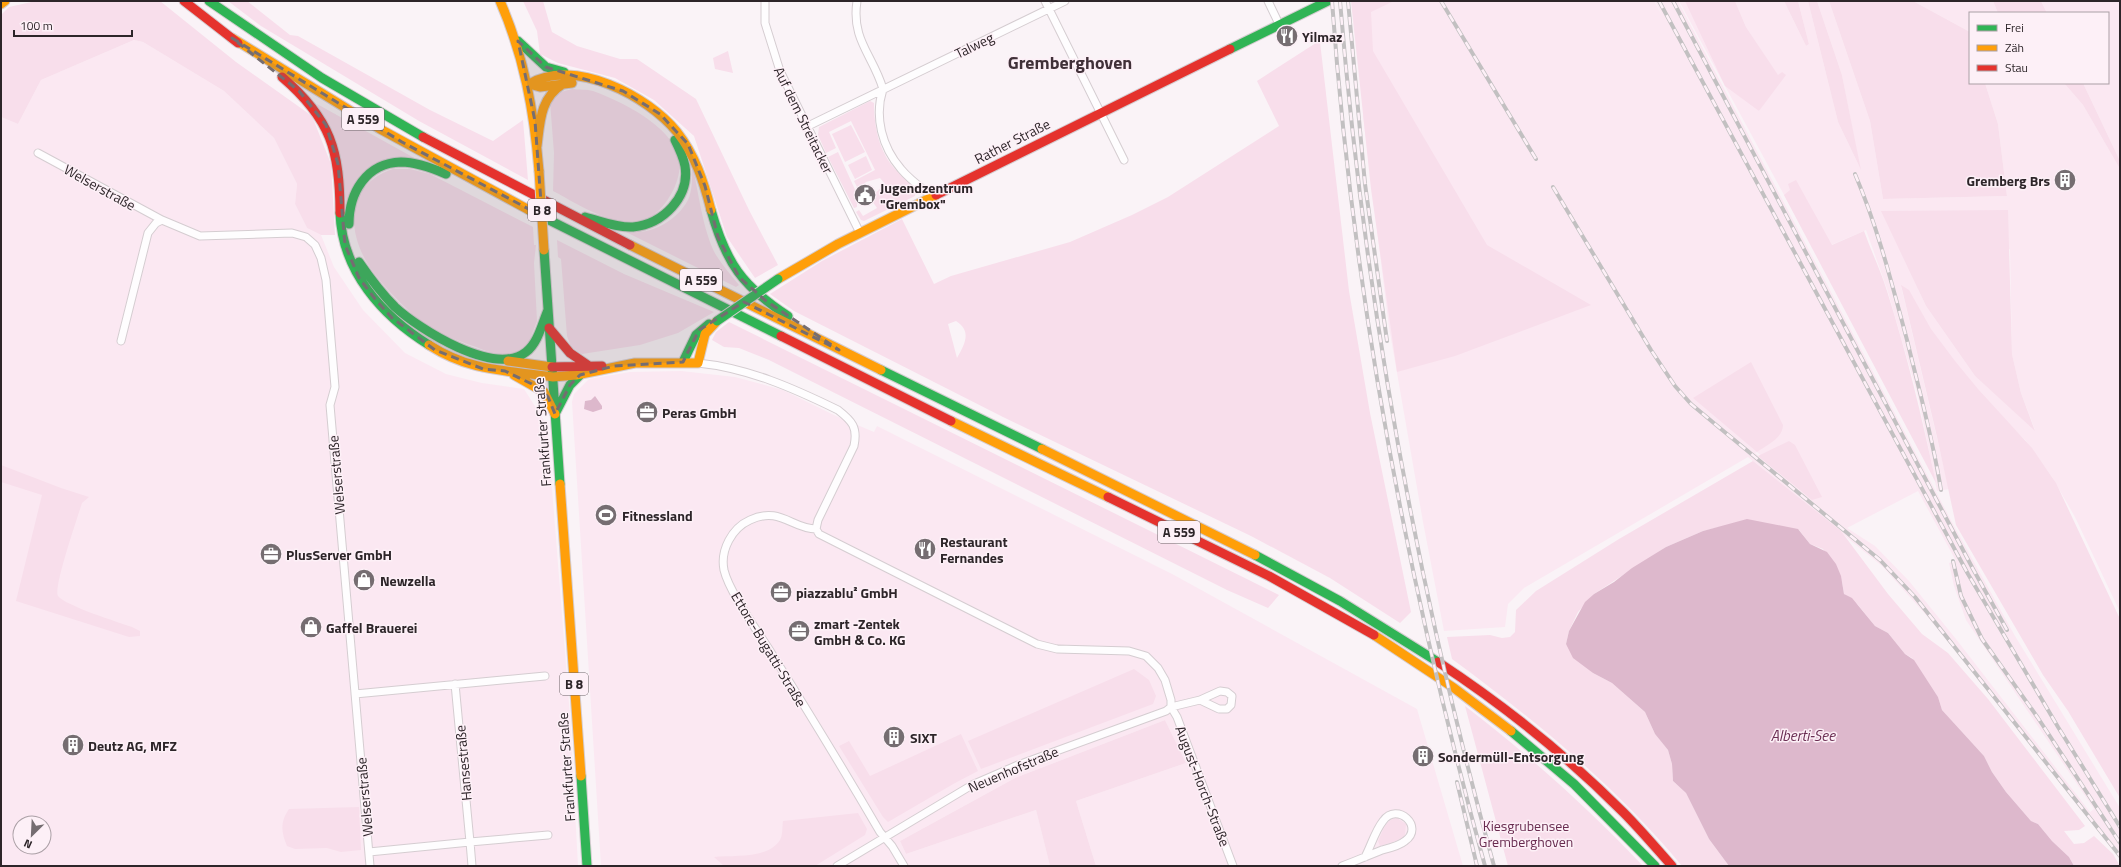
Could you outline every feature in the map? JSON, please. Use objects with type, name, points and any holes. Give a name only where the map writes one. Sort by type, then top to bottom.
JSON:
[{"type":"main road","points":[[1,2],[5,1]]},
{"type":"main road","name":"A 559","points":[[184,1],[232,38],[338,105],[498,194],[1257,571],[1354,624],[1421,665],[1510,730],[1585,795],[1655,866]]},
{"type":"main road","name":"A 559","points":[[209,1],[253,34],[342,91],[409,130],[562,211],[839,350],[1291,573],[1403,638],[1496,702],[1568,761],[1623,814],[1672,866]]},
{"type":"main road","name":"Frankfurter Straße","points":[[500,1],[518,41],[529,84],[537,146],[587,866]]},
{"type":"main road","name":"Rather Straße","points":[[683,362],[693,339],[706,327],[778,279],[860,233],[1328,1]]},
{"type":"main road","points":[[232,38],[299,91],[326,125],[333,143],[338,164],[342,232],[345,245],[359,278],[375,299],[397,322],[435,350],[483,369],[553,377],[580,375],[614,366]]},
{"type":"main road","points":[[518,41],[546,67],[575,76]]},
{"type":"main road","points":[[529,84],[537,78],[554,75],[589,78],[623,91],[649,106],[678,131],[696,160],[718,237],[739,277],[765,300],[839,350]]},
{"type":"main road","points":[[537,146],[540,116],[546,99],[552,91],[566,83]]},
{"type":"main road","points":[[529,84],[540,86],[582,83],[598,87],[637,105],[664,126],[675,139],[680,146],[688,173],[683,190],[669,213],[655,222],[638,227],[621,226],[562,211]]},
{"type":"main road","points":[[498,194],[428,167],[412,163],[394,163],[377,168],[361,180],[353,193],[348,219],[350,238],[360,263],[386,298],[402,313],[419,326],[456,346],[500,359],[552,367],[614,366],[683,362],[698,363],[701,342],[706,327]]},
{"type":"main road","points":[[500,359],[520,355],[530,348],[539,334],[548,310]]},
{"type":"main road","points":[[549,328],[570,353],[589,366]]},
{"type":"main road","points":[[505,372],[524,379],[544,392],[555,414]]},
{"type":"main road","points":[[555,414],[570,385],[580,375]]},
{"type":"street","name":"Auf dem Streitacker","points":[[765,1],[765,23],[771,49],[780,71],[806,127],[860,233]]},
{"type":"street","points":[[857,1],[855,20],[857,31],[883,89],[879,110],[882,134],[886,146],[901,170],[933,197]]},
{"type":"street","points":[[1045,1],[1124,160]]},
{"type":"street","name":"Talweg","points":[[806,127],[1065,1]]},
{"type":"street","points":[[1268,1],[1279,24]]},
{"type":"street","name":"Welserstraße","points":[[38,153],[162,220],[200,236],[299,235],[315,245],[321,258],[326,280],[335,387],[330,405],[370,866]]},
{"type":"street","points":[[121,341],[148,233],[156,222],[162,220]]},
{"type":"street","points":[[698,363],[728,367],[766,377],[838,410],[846,416],[854,427],[857,434],[854,446],[818,520],[816,529]]},
{"type":"street","name":"Ettore-Bugatti-Straße","points":[[904,866],[892,846],[884,838],[729,582],[724,570],[724,556],[729,540],[734,531],[749,520],[761,516],[778,516],[809,529],[816,529],[818,534],[1037,644],[1057,649],[1129,651],[1146,656],[1156,665],[1165,680],[1171,700],[1171,706]]},
{"type":"street","points":[[355,694],[545,676]]},
{"type":"street","name":"Hansestraße","points":[[455,684],[472,866]]},
{"type":"street","name":"Neuenhofstraße","points":[[837,866],[972,785],[1018,765],[1166,711],[1171,706],[1200,700]]},
{"type":"street","name":"August-Horch-Straße","points":[[1171,706],[1177,717],[1234,866]]},
{"type":"street","points":[[1342,866],[1406,841],[1412,831],[1412,825],[1409,819],[1402,814],[1396,813],[1388,815],[1383,821],[1365,857]]},
{"type":"street","points":[[369,852],[548,835]]},
{"type":"highlighted area","points":[[232,38],[402,142],[542,216],[535,121],[518,41],[546,67],[623,91],[660,114],[688,144],[705,186],[718,237],[739,277],[765,300],[839,350],[744,302],[699,330],[683,362],[614,366],[580,375],[570,385],[555,414],[548,397],[538,387],[505,371],[483,369],[435,350],[392,318],[375,299],[359,278],[345,245],[338,164],[326,125],[299,91]]},
{"type":"shaded area","points":[[1352,1],[1654,1],[1663,17],[1655,1],[1678,1],[1954,526],[2015,636],[2120,808],[2120,858],[1927,616],[1882,566],[1748,457],[1524,588],[1508,604],[1505,627],[1444,631],[1423,522],[1389,327],[1363,116],[1370,110]],"holes":[[[1757,452],[1803,492],[1755,453]],[[1918,491],[1956,561],[1949,563],[1954,586],[1966,620],[2094,809],[2090,812],[1956,639],[1909,581],[1875,546],[1847,528]]]},
{"type":"shaded area","points":[[1679,1],[1685,1],[1759,111],[1782,72],[1778,76],[1746,27],[1735,1],[1784,1],[1806,46],[1809,44],[1798,1],[1808,1],[1838,122],[1860,168],[1842,75],[1817,1],[1829,1],[1870,121],[1883,199],[2007,196],[1998,124],[1985,84],[2065,84],[2083,105],[2120,169],[2120,612],[2075,517],[2052,477],[2026,441],[1953,367],[1901,286],[1949,489],[1937,491],[1918,396],[1887,289],[1866,230],[1815,252]],"holes":[[[2010,249],[2012,354],[2021,393],[2035,430],[1975,376],[1926,306],[1918,289]]]},
{"type":"shaded area","points":[[1913,1],[1993,1],[1998,12],[1969,12],[1969,31]]},
{"type":"shaded area","points":[[2041,1],[2120,1],[2120,161],[2083,84],[2109,84],[2109,12],[2046,12]]},
{"type":"shaded area","points":[[134,40],[143,42],[224,91],[274,138],[297,184],[295,204],[307,228],[321,235],[334,267],[363,310],[405,353],[446,374],[482,383],[524,389],[547,425],[570,716],[578,866],[1,866],[1,117],[18,124],[41,80]]},
{"type":"shaded area","points":[[681,371],[735,377],[783,390],[836,416],[874,432],[877,426],[1174,575],[1417,709],[1463,866],[1096,866],[1076,801],[1186,763],[1165,720],[1015,778],[900,841],[906,854],[1036,810],[1050,866],[601,866],[572,402],[574,394],[589,379],[630,372]]},
{"type":"green space","points":[[36,1],[160,1],[236,62],[312,116],[331,164],[335,235],[321,235],[307,228],[295,204],[297,184],[274,138],[224,91],[143,42],[134,40],[41,80],[18,124],[1,117],[1,15],[9,7]]},
{"type":"green space","points":[[228,1],[247,1],[290,35],[298,36],[430,110],[493,141],[523,120],[528,180],[419,121],[261,26]]},
{"type":"green space","points":[[523,1],[543,1],[552,32],[577,46],[620,59],[637,59],[696,99],[749,210],[778,265],[755,278],[727,237],[694,136],[654,100],[615,78],[558,63],[540,54],[537,31]]},
{"type":"green space","points":[[1351,1],[1394,1],[1371,12],[1373,51],[1487,245],[1591,305],[1455,356],[1397,372],[1371,189]]},
{"type":"green space","points":[[1685,1],[1735,1],[1746,27],[1778,75],[1782,72],[1786,75],[1759,111],[1725,86]]},
{"type":"green space","points":[[1784,1],[1798,1],[1809,44],[1806,46]]},
{"type":"green space","points":[[1808,1],[1817,1],[1842,75],[1861,170],[1838,122]]},
{"type":"green space","points":[[1829,1],[1913,1],[1969,31],[1969,84],[1985,84],[1998,124],[2007,196],[1883,199],[1870,121]]},
{"type":"green space","points":[[1993,1],[2041,1],[2046,12],[1998,12]]},
{"type":"green space","points":[[1319,41],[1320,42],[1349,291],[1370,413],[1411,612],[1400,623],[1330,578],[1251,536],[1003,417],[794,311],[770,294],[822,261],[902,219],[934,284],[951,276],[1070,242],[1132,215],[1168,197],[1279,126],[1257,81]],"holes":[[[956,321],[964,329],[966,338],[957,358],[948,324]]]},
{"type":"green space","points":[[728,51],[733,73],[715,69],[713,58]]},
{"type":"green space","points":[[2065,84],[2083,84],[2120,161],[2120,169],[2083,105]]},
{"type":"green space","points":[[572,89],[593,91],[631,108],[656,125],[667,135],[674,146],[679,158],[679,174],[669,198],[652,216],[633,221],[622,221],[604,217],[553,191],[554,153],[550,102],[557,93]]},
{"type":"green space","points":[[870,101],[874,103],[876,130],[885,155],[896,170],[912,184],[916,190],[915,196],[864,221],[861,220],[856,212],[859,210],[863,216],[877,208],[870,198],[885,184],[880,178],[866,182],[858,189],[854,181],[875,170],[851,121],[829,132],[836,148],[826,153],[818,135],[819,127]]},
{"type":"green space","points":[[317,104],[418,160],[388,161],[347,203]]},
{"type":"green space","points":[[851,125],[865,152],[845,162],[832,134]]},
{"type":"green space","points":[[838,152],[857,194],[857,207],[854,208],[828,157]]},
{"type":"green space","points":[[866,156],[872,170],[855,179],[848,165]]},
{"type":"green space","points":[[692,163],[701,210],[711,246],[739,285],[736,287],[626,232],[653,229],[677,215],[690,196]]},
{"type":"green space","points":[[393,169],[410,169],[430,174],[533,227],[534,245],[536,245],[534,263],[537,321],[528,345],[517,352],[500,354],[482,349],[438,332],[425,325],[413,315],[373,272],[356,238],[354,223],[355,210],[359,197],[366,185],[378,176]]},
{"type":"green space","points":[[1796,180],[1832,245],[1864,231],[1885,284],[1908,362],[1936,483],[1784,195],[1790,190],[1788,184]]},
{"type":"green space","points":[[2008,210],[2012,354],[2021,393],[2035,431],[1975,376],[1926,306],[1881,211]]},
{"type":"green space","points":[[557,240],[624,274],[714,312],[678,333],[640,345],[582,354],[571,347],[567,336],[561,259],[558,257]]},
{"type":"green space","points":[[1901,285],[1909,290],[1931,329],[1955,361],[1978,389],[2032,448],[2056,483],[2120,619],[2120,798],[2068,711],[2043,675],[1956,525]]},
{"type":"green space","points":[[729,322],[1279,595],[1268,608],[1227,590],[769,360],[739,348],[724,347],[712,340],[716,332]]},
{"type":"green space","points":[[1751,362],[1783,425],[1780,434],[1770,444],[1757,452],[1693,398]]},
{"type":"green space","points":[[1789,441],[1795,445],[1822,497],[1812,500],[1758,456]]},
{"type":"green space","points":[[1753,461],[1841,531],[1888,594],[1922,634],[1948,653],[1988,699],[2085,826],[2079,830],[2064,831],[2074,844],[2084,843],[2094,836],[2113,854],[2120,866],[2074,866],[2069,857],[2052,841],[2038,824],[2031,821],[2006,792],[1992,772],[1984,756],[1942,710],[1938,697],[1912,658],[1905,654],[1888,633],[1875,626],[1858,605],[1844,594],[1842,582],[1823,549],[1810,544],[1799,530],[1719,527],[1703,531],[1666,547],[1594,594],[1578,612],[1569,631],[1566,644],[1593,673],[1612,683],[1645,712],[1655,734],[1668,750],[1672,764],[1673,781],[1686,793],[1709,839],[1729,866],[1682,866],[1630,808],[1602,781],[1544,730],[1452,659],[1447,637],[1490,635],[1502,638],[1510,637],[1515,632],[1516,610],[1536,591],[1619,539]]},
{"type":"green space","points":[[1,465],[89,497],[82,503],[71,536],[62,566],[57,590],[58,596],[81,609],[132,627],[140,631],[140,636],[129,637],[16,601],[42,495],[1,482]]},
{"type":"green space","points":[[1134,669],[1149,680],[1156,696],[1153,704],[981,769],[968,741]]},
{"type":"green space","name":"Kiesgrubensee Gremberghoven","points":[[1465,706],[1557,782],[1643,866],[1508,866]]},
{"type":"green space","points":[[1165,720],[1186,763],[1076,801],[1096,866],[1050,866],[1036,810],[906,854],[900,841],[1015,778]]},
{"type":"green space","points":[[961,734],[978,771],[888,822],[883,817],[839,746],[849,741],[870,776]]},
{"type":"green space","points":[[359,807],[361,850],[341,852],[327,848],[295,849],[287,846],[282,827],[284,818],[289,809]]},
{"type":"green space","points":[[858,813],[867,829],[865,835],[815,866],[724,866],[714,857],[750,855],[775,846],[781,838],[783,821]]},
{"type":"green space","points":[[1397,818],[1406,824],[1405,835],[1402,839],[1380,846],[1378,841],[1385,826],[1393,819]]},
{"type":"water","points":[[595,396],[602,406],[602,409],[593,412],[584,409],[585,401],[591,400]]},
{"type":"water","name":"Alberti-See","points":[[1747,519],[1798,529],[1810,544],[1827,552],[1836,564],[1841,576],[1844,594],[1852,598],[1875,626],[1888,633],[1905,654],[1914,660],[1938,697],[1942,710],[1984,756],[1992,772],[2006,792],[2031,821],[2038,824],[2052,841],[2069,857],[2074,866],[1729,866],[1709,839],[1686,793],[1673,781],[1672,764],[1668,750],[1655,734],[1645,712],[1612,683],[1593,673],[1573,658],[1566,644],[1569,631],[1585,602],[1594,594],[1666,547],[1703,531]]},
{"type":"railway","points":[[1332,1],[1341,111],[1354,220],[1369,329],[1387,437],[1431,653],[1485,866]]},
{"type":"railway","points":[[1340,1],[1350,110],[1363,220],[1397,437],[1417,545],[1440,653],[1494,866]]},
{"type":"railway","points":[[1348,1],[1365,184],[1387,341]]},
{"type":"railway","points":[[1441,1],[1536,159]]},
{"type":"railway","points":[[1659,1],[1968,574],[2058,727],[2120,827]]},
{"type":"railway","points":[[1673,1],[1973,569],[2007,630]]},
{"type":"railway","points":[[1855,174],[1878,235],[1896,298],[1926,415],[1941,490]]},
{"type":"railway","points":[[1553,187],[1651,350],[1675,386],[1691,404],[1880,560],[1915,597],[2120,856]]},
{"type":"railway","points":[[1953,561],[1961,596],[1982,639],[2038,718],[2120,843]]},
{"type":"railway","points":[[1457,782],[1477,866]]},
{"type":"traffic: fast","points":[[209,1],[322,78],[423,137]]},
{"type":"traffic: fast","points":[[1230,49],[1328,1]]},
{"type":"traffic: fast","points":[[518,41],[546,67],[564,72]]},
{"type":"traffic: fast","points":[[585,217],[615,225],[633,227],[644,225],[664,215],[679,198],[685,177],[684,162],[675,140]]},
{"type":"traffic: fast","points":[[349,224],[352,201],[356,191],[369,174],[378,168],[389,164],[407,162],[446,174]]},
{"type":"traffic: fast","points":[[529,210],[781,336]]},
{"type":"traffic: fast","points":[[711,210],[723,245],[738,272],[759,294],[788,316]]},
{"type":"traffic: fast","points":[[340,213],[342,234],[348,254],[357,273],[368,290],[381,306],[396,320],[429,345]]},
{"type":"traffic: fast","points":[[544,250],[560,484]]},
{"type":"traffic: fast","points":[[359,262],[385,296],[406,316],[421,327],[439,337],[477,355],[495,359],[512,358],[526,352],[534,344],[548,310]]},
{"type":"traffic: fast","points":[[717,321],[778,279]]},
{"type":"traffic: fast","points":[[683,362],[696,335],[709,324]]},
{"type":"traffic: fast","points":[[881,370],[1042,449]]},
{"type":"traffic: fast","points":[[555,414],[570,385],[580,375]]},
{"type":"traffic: fast","points":[[1255,555],[1340,601],[1438,662]]},
{"type":"traffic: fast","points":[[1511,731],[1574,784],[1655,866]]},
{"type":"traffic: fast","points":[[581,776],[587,866]]},
{"type":"traffic: slow","points":[[1,4],[5,1]]},
{"type":"traffic: slow","points":[[500,1],[516,42],[527,84],[539,171]]},
{"type":"traffic: slow","points":[[232,38],[380,129],[529,210]]},
{"type":"traffic: slow","points":[[529,84],[547,77],[567,75],[588,78],[609,84],[648,106],[664,118],[677,132],[689,150],[702,179],[711,210]]},
{"type":"traffic: slow","points":[[529,84],[540,87],[572,83]]},
{"type":"traffic: slow","points":[[537,146],[540,120],[545,103],[555,90],[563,84]]},
{"type":"traffic: slow","points":[[539,171],[544,250]]},
{"type":"traffic: slow","points":[[778,279],[838,244],[936,195]]},
{"type":"traffic: slow","points":[[630,245],[881,370]]},
{"type":"traffic: slow","points":[[553,377],[576,375],[635,363],[698,363],[705,334],[717,321]]},
{"type":"traffic: slow","points":[[429,345],[444,354],[474,365],[504,371],[553,377]]},
{"type":"traffic: slow","points":[[508,361],[552,367]]},
{"type":"traffic: slow","points":[[514,375],[544,392],[555,414]]},
{"type":"traffic: slow","points":[[951,421],[1108,497]]},
{"type":"traffic: slow","points":[[1042,449],[1255,555]]},
{"type":"traffic: slow","points":[[560,484],[581,776]]},
{"type":"traffic: slow","points":[[1374,635],[1454,688],[1511,731]]},
{"type":"traffic: jam","points":[[184,1],[238,43]]},
{"type":"traffic: jam","points":[[936,195],[1230,49]]},
{"type":"traffic: jam","points":[[282,77],[299,92],[312,107],[322,122],[329,138],[335,154],[338,172],[340,213]]},
{"type":"traffic: jam","points":[[423,137],[630,245]]},
{"type":"traffic: jam","points":[[549,328],[570,353],[589,366]]},
{"type":"traffic: jam","points":[[781,336],[951,421]]},
{"type":"traffic: jam","points":[[552,367],[602,366]]},
{"type":"traffic: jam","points":[[1108,497],[1269,576],[1374,635]]},
{"type":"traffic: jam","points":[[1438,662],[1535,732],[1580,771],[1623,812],[1672,866]]},
{"type":"place","name":"Yilmaz","points":[[1287,36]]},
{"type":"place","name":"Gremberg Brs","points":[[2065,180]]},
{"type":"place","name":"Jugendzentrum \"Grembox\"","points":[[865,195]]},
{"type":"place","name":"Peras GmbH","points":[[647,412]]},
{"type":"place","name":"Fitnessland","points":[[606,515]]},
{"type":"place","name":"Restaurant Fernandes","points":[[925,549]]},
{"type":"place","name":"PlusServer GmbH","points":[[271,554]]},
{"type":"place","name":"Newzella","points":[[364,580]]},
{"type":"place","name":"piazzablu² GmbH","points":[[781,592]]},
{"type":"place","name":"Gaffel Brauerei","points":[[311,627]]},
{"type":"place","name":"zmart -Zentek GmbH & Co. KG","points":[[799,631]]},
{"type":"place","name":"SIXT","points":[[894,737]]},
{"type":"place","name":"Deutz AG, MFZ","points":[[73,745]]},
{"type":"place","name":"Sondermüll-Entsorgung","points":[[1423,756]]},
{"type":"district","name":"Gremberghoven","points":[[1070,62]]}]
